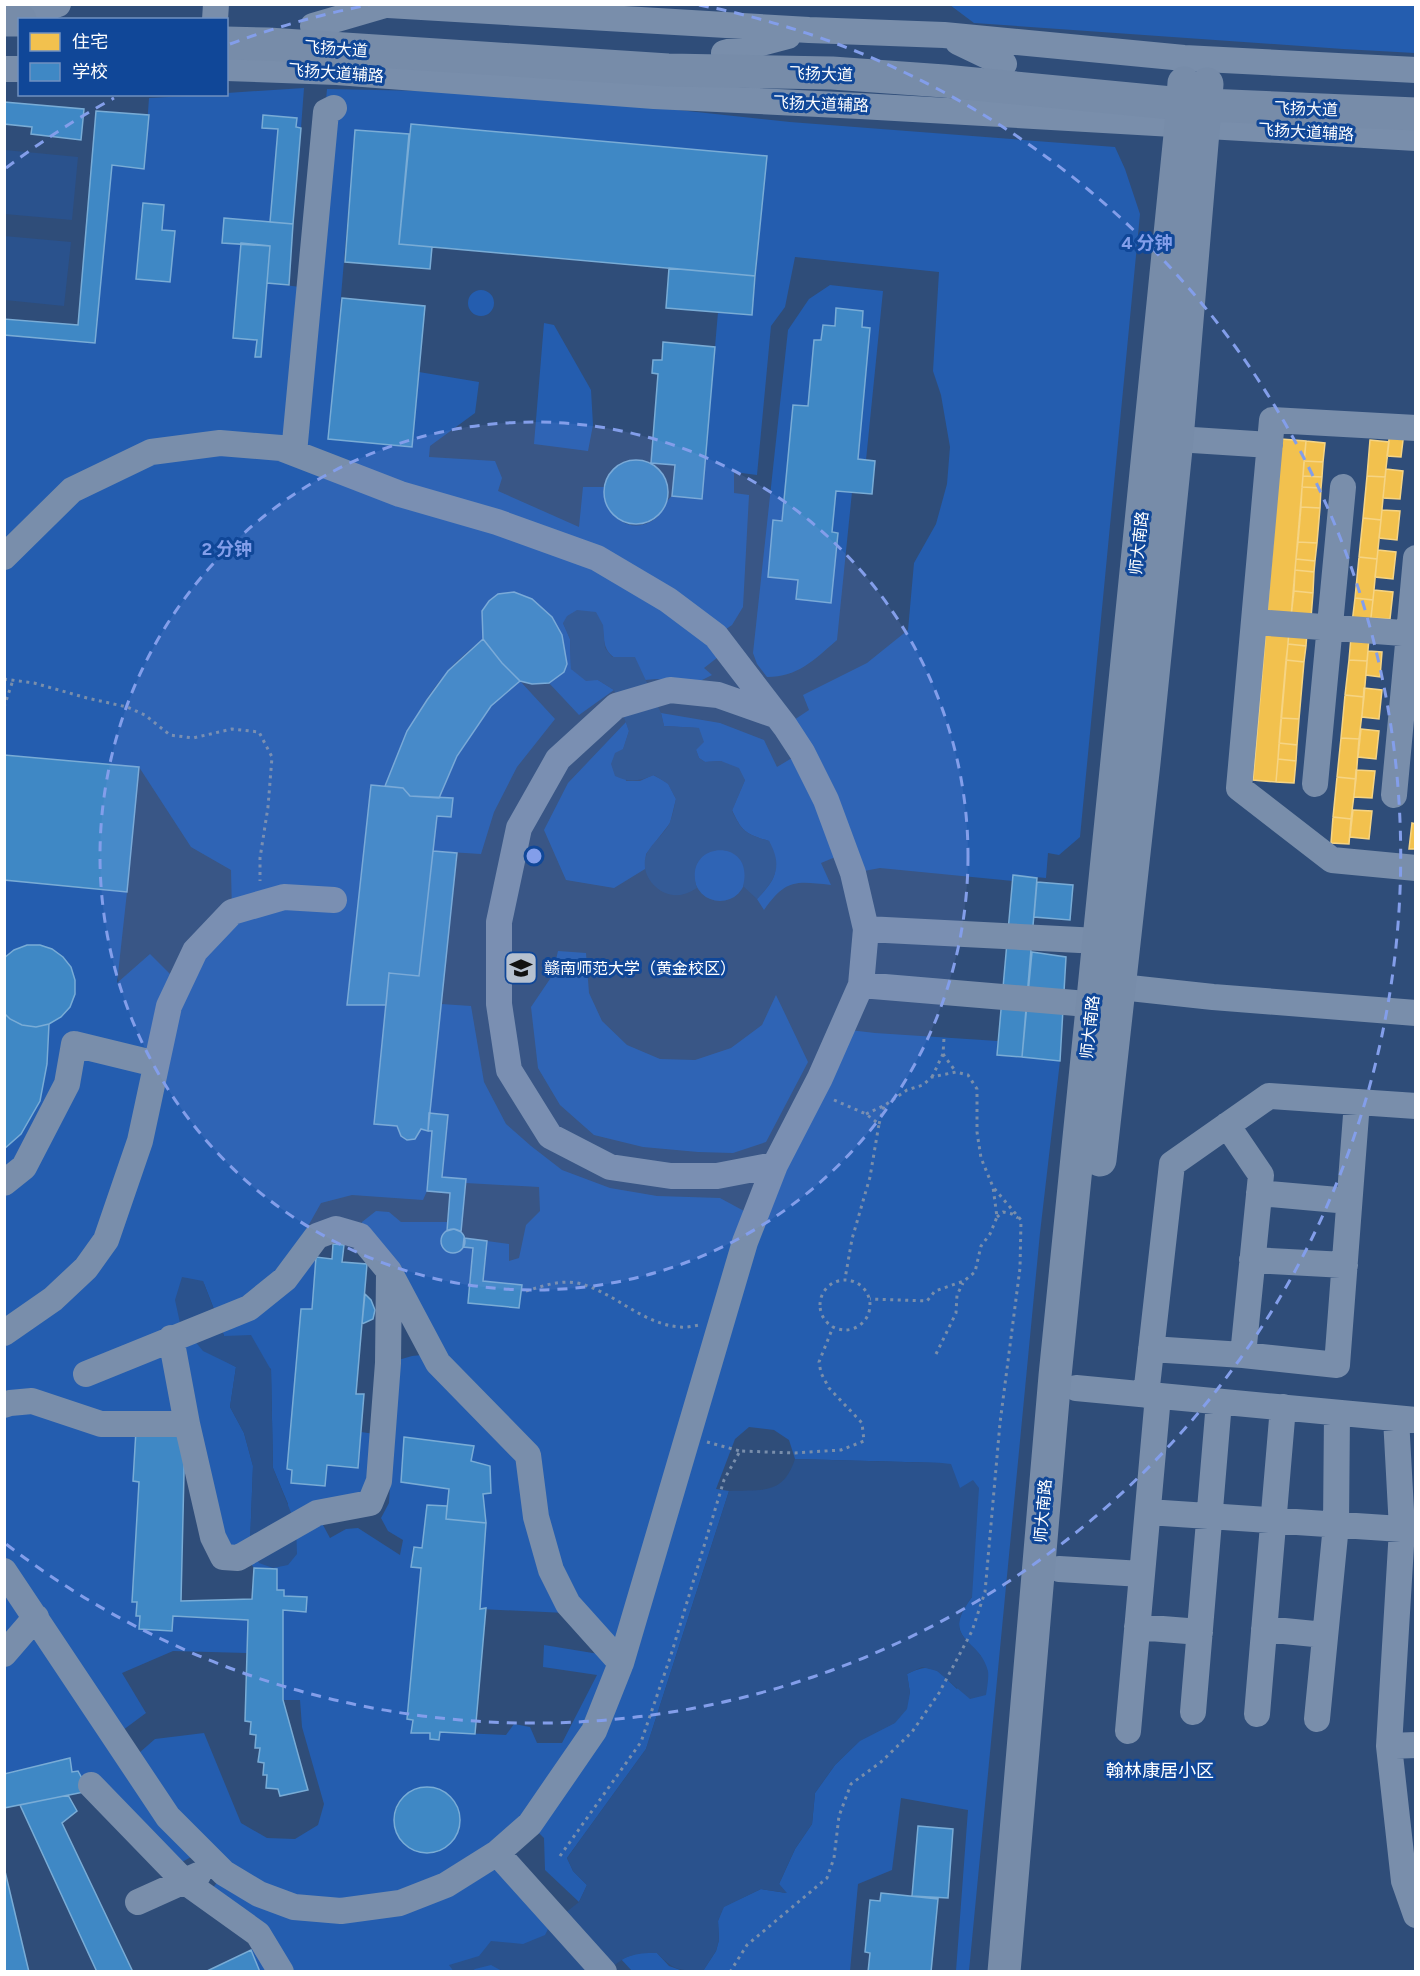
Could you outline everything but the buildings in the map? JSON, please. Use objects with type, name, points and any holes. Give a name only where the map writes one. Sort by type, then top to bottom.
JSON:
[{"type":"main road","name":"飞扬大道","points":[[228,23],[313,26],[724,53],[1004,64],[1194,104],[1416,94]]},
{"type":"main road","name":"飞扬大道","points":[[228,43],[668,70],[832,73],[1194,104],[1416,114]]},
{"type":"main road","name":"师大南路","points":[[1111,942],[1144,764],[1177,439],[1194,104]]},
{"type":"main road","name":"师大南路","points":[[1004,1971],[1055,1376],[1111,942],[1194,104]]},
{"type":"main road","name":"师大南路","points":[[1027,1971],[1076,1388],[1105,995]]},
{"type":"street","points":[[32,18],[58,4]]},
{"type":"street","points":[[371,4],[809,30],[944,35],[1184,58],[1416,70]]},
{"type":"street","points":[[313,26],[385,5]]},
{"type":"street","points":[[724,53],[809,30]]},
{"type":"street","points":[[944,35],[1004,64]]},
{"type":"street","points":[[268,44],[337,72]]},
{"type":"street","points":[[476,83],[548,63]]},
{"type":"street","name":"飞扬大道辅路","points":[[228,68],[337,72],[654,96],[860,106],[1194,104],[1416,138]]},
{"type":"street","points":[[860,106],[944,81]]},
{"type":"street","points":[[294,453],[326,112],[334,108]]},
{"type":"street","points":[[1347,110],[1416,133]]},
{"type":"street","points":[[1416,428],[1272,420],[1239,788],[1332,860],[1416,868]]},
{"type":"street","points":[[1177,439],[1270,446]]},
{"type":"street","points":[[4,557],[72,490],[151,452],[220,443],[281,448],[400,494],[497,522],[597,558],[668,600],[716,636],[775,715],[786,726],[826,800],[853,873],[866,928],[861,985],[813,1091],[775,1165],[746,1242],[621,1663],[594,1731],[530,1824],[497,1853],[446,1886],[400,1903],[341,1911],[294,1907],[259,1894],[224,1873],[168,1817],[4,1571]]},
{"type":"street","points":[[1315,784],[1343,487]]},
{"type":"street","points":[[1394,795],[1412,634],[1416,558]]},
{"type":"street","points":[[1255,621],[1412,634]]},
{"type":"street","points":[[775,715],[718,695],[670,690],[616,706],[558,759],[519,828],[499,922],[499,1004],[509,1070],[550,1136],[610,1167],[671,1176],[717,1176],[775,1165]]},
{"type":"street","points":[[4,1333],[52,1299],[86,1268],[106,1240],[140,1141],[168,1006],[195,951],[232,912],[284,897],[334,900]]},
{"type":"street","points":[[866,928],[1111,942]]},
{"type":"street","points":[[861,985],[1213,997],[1416,1013]]},
{"type":"street","points":[[4,1183],[24,1167],[67,1084],[74,1044],[156,1064]]},
{"type":"street","points":[[1128,1731],[1148,1512],[1152,1396],[1151,1349],[1172,1164],[1269,1096],[1416,1106]]},
{"type":"street","points":[[1151,1349],[1243,1355],[1338,1365],[1357,1102]]},
{"type":"street","points":[[1227,1125],[1261,1175],[1243,1355]]},
{"type":"street","points":[[1259,1193],[1349,1201]]},
{"type":"street","points":[[86,1374],[249,1308],[285,1279],[317,1236],[336,1229],[360,1236],[389,1271],[438,1362],[528,1455],[536,1517],[551,1570],[568,1604],[621,1663]]},
{"type":"street","points":[[1252,1260],[1345,1265]]},
{"type":"street","points":[[171,1338],[187,1424],[213,1537],[223,1557],[238,1558],[317,1513],[370,1503],[380,1481],[388,1363],[389,1271]]},
{"type":"street","points":[[1076,1388],[1406,1419],[1409,1530],[1406,1638],[1389,1746],[1404,1881],[1416,1915]]},
{"type":"street","points":[[4,1405],[32,1401],[101,1424],[187,1424]]},
{"type":"street","points":[[1193,1712],[1220,1402]]},
{"type":"street","points":[[1257,1714],[1282,1407]]},
{"type":"street","points":[[1317,1719],[1336,1525],[1337,1413]]},
{"type":"street","points":[[1148,1512],[1409,1530]]},
{"type":"street","points":[[1059,1569],[1142,1574]]},
{"type":"street","points":[[4,1654],[36,1617]]},
{"type":"street","points":[[1137,1627],[1200,1632]]},
{"type":"street","points":[[1264,1629],[1325,1635]]},
{"type":"street","points":[[1389,1746],[1416,1745]]},
{"type":"street","points":[[91,1785],[184,1881],[258,1934],[281,1971]]},
{"type":"street","points":[[497,1853],[604,1971]]},
{"type":"street","points":[[138,1902],[217,1866]]},
{"type":"path","points":[[4,679],[34,683],[127,707],[145,715],[170,735],[193,738],[232,729],[259,732],[272,757],[268,807],[260,858],[260,904]]},
{"type":"path","points":[[4,707],[13,680]]},
{"type":"path","points":[[866,1114],[885,1105],[907,1090],[923,1085],[932,1077],[943,1054],[944,1038]]},
{"type":"path","points":[[943,1054],[956,1072]]},
{"type":"path","points":[[932,1077],[956,1072],[968,1075],[977,1089],[977,1132],[981,1158],[993,1187],[997,1217]]},
{"type":"path","points":[[813,1091],[866,1114],[879,1124]]},
{"type":"path","points":[[845,1279],[852,1239],[870,1177],[879,1124],[885,1105]]},
{"type":"path","points":[[730,1971],[747,1944],[827,1878],[834,1858],[839,1816],[850,1784],[881,1762],[912,1732],[939,1693],[972,1631],[985,1592],[1000,1423],[1020,1268],[1021,1220],[993,1187]]},
{"type":"path","points":[[870,1299],[927,1300],[935,1291],[964,1281],[975,1272],[981,1246],[990,1234],[997,1217],[1003,1212],[1012,1214],[1021,1220]]},
{"type":"path","points":[[845,1279],[854,1281],[867,1291],[870,1299],[870,1308],[863,1323],[848,1330],[833,1327],[822,1315],[823,1292],[836,1281],[845,1279]]},
{"type":"path","points":[[936,1354],[956,1313],[957,1295],[964,1281]]},
{"type":"path","points":[[526,1291],[556,1282],[575,1283],[595,1289],[651,1320],[681,1328],[722,1322]]},
{"type":"path","points":[[688,1437],[740,1451],[795,1453],[841,1450],[864,1441],[862,1423],[830,1388],[821,1373],[819,1362],[833,1327]]},
{"type":"path","points":[[560,1856],[641,1742],[671,1655],[724,1480],[740,1451]]},
{"type":"shaded area","points":[[950,5],[1415,5],[1415,53],[974,23]]},
{"type":"shaded area","points":[[304,88],[301,128],[296,127],[297,118],[263,115],[262,128],[278,129],[270,222],[224,219],[222,243],[241,243],[257,340],[255,357],[261,357],[267,283],[309,288],[327,89],[427,91],[641,106],[790,122],[1115,147],[1125,169],[1140,214],[1080,837],[1059,855],[1048,853],[1046,878],[1014,875],[1013,881],[880,868],[853,873],[845,853],[821,863],[831,885],[792,884],[779,892],[764,910],[757,899],[773,878],[774,859],[769,841],[746,831],[732,810],[745,780],[721,761],[705,762],[699,758],[696,750],[699,728],[664,726],[661,713],[720,723],[764,740],[777,767],[802,752],[785,726],[809,710],[803,695],[867,663],[908,630],[914,563],[936,524],[947,484],[950,447],[941,395],[933,371],[939,272],[795,257],[785,307],[771,326],[757,475],[734,472],[734,493],[749,495],[743,607],[732,625],[716,636],[727,650],[704,668],[712,675],[698,682],[645,680],[639,673],[614,657],[606,648],[603,625],[563,623],[570,639],[571,669],[598,680],[614,690],[579,715],[549,683],[564,672],[567,664],[562,635],[552,617],[532,599],[514,592],[498,594],[489,601],[483,611],[483,639],[452,667],[428,697],[419,711],[385,786],[371,785],[347,1005],[386,1005],[375,1124],[397,1126],[401,1136],[407,1140],[415,1139],[421,1129],[432,1131],[427,1191],[423,1200],[352,1195],[321,1203],[280,1276],[244,1299],[214,1309],[203,1281],[225,1361],[236,1367],[230,1407],[244,1433],[253,1466],[250,1544],[288,1504],[273,1468],[271,1369],[224,1336],[219,1320],[316,1258],[312,1309],[301,1309],[287,1469],[292,1470],[291,1483],[325,1486],[327,1465],[358,1468],[361,1432],[382,1435],[388,1363],[412,1356],[432,1354],[360,1236],[362,1222],[376,1211],[389,1212],[401,1222],[448,1222],[442,1241],[446,1250],[453,1253],[463,1247],[473,1248],[468,1303],[519,1308],[521,1285],[483,1281],[487,1241],[509,1244],[509,1261],[519,1258],[526,1225],[540,1211],[539,1187],[466,1183],[442,1177],[448,1115],[429,1113],[441,1004],[471,1006],[484,1082],[506,1124],[562,1170],[610,1188],[657,1196],[720,1198],[755,1217],[841,1029],[998,1041],[997,1055],[1060,1061],[1040,1233],[969,1971],[956,1971],[968,1810],[901,1798],[892,1870],[858,1884],[850,1971],[703,1971],[716,1951],[719,1940],[718,1921],[723,1907],[761,1889],[786,1893],[779,1884],[795,1849],[812,1824],[815,1793],[835,1765],[860,1740],[894,1723],[910,1693],[907,1674],[930,1668],[940,1673],[957,1689],[981,1656],[962,1635],[960,1629],[961,1615],[972,1597],[960,1489],[942,1463],[795,1459],[789,1440],[774,1430],[749,1427],[735,1439],[716,1489],[729,1491],[646,1749],[567,1858],[573,1871],[587,1885],[579,1902],[545,1870],[544,1838],[530,1824],[497,1853],[603,1971],[260,1971],[251,1950],[271,1938],[209,1893],[224,1873],[202,1851],[171,1868],[89,1791],[78,1771],[72,1772],[69,1758],[5,1774],[5,1149],[30,1120],[37,1106],[44,1077],[49,1024],[61,1017],[70,1007],[71,967],[52,949],[40,945],[5,958],[5,880],[127,892],[117,983],[150,954],[179,983],[232,912],[231,870],[191,847],[139,767],[5,755],[5,335],[95,343],[112,165],[144,168],[149,98],[228,96],[228,93]],"holes":[[[411,124],[767,156],[752,315],[718,312],[702,499],[672,496],[655,519],[636,526],[627,524],[613,514],[608,506],[604,487],[583,487],[579,527],[498,491],[502,478],[495,461],[429,457],[430,446],[475,413],[479,382],[419,372],[412,447],[329,439],[355,130],[409,134]],[[187,1424],[223,1557],[244,1555],[254,1568],[277,1569],[277,1590],[284,1590],[284,1596],[307,1598],[306,1612],[283,1610],[283,1700],[300,1700],[302,1727],[324,1804],[318,1825],[295,1839],[267,1838],[241,1823],[204,1733],[155,1739],[131,1760],[115,1736],[146,1713],[122,1673],[173,1651],[247,1653],[248,1620],[173,1616],[172,1631],[139,1629],[140,1616],[136,1615],[137,1602],[132,1601],[139,1482],[133,1481],[136,1430]],[[405,1437],[473,1446],[471,1461],[490,1467],[491,1493],[483,1494],[480,1609],[566,1613],[605,1655],[544,1645],[543,1667],[597,1675],[562,1743],[537,1743],[530,1727],[514,1724],[506,1735],[440,1732],[439,1740],[430,1739],[430,1733],[412,1733],[413,1720],[407,1718],[421,1568],[411,1567],[413,1547],[422,1548],[447,1506],[449,1489],[401,1482]],[[390,1485],[389,1503],[381,1518],[388,1531],[403,1540],[400,1555],[358,1528],[346,1529],[330,1538],[317,1514],[370,1503]],[[426,1787],[450,1797],[455,1804],[459,1811],[459,1827],[455,1836],[441,1850],[426,1853],[412,1848],[401,1837],[395,1823],[396,1809],[405,1796]]]},
{"type":"shaded area","points":[[5,150],[78,157],[72,220],[5,214]]},
{"type":"shaded area","points":[[4,236],[71,242],[64,306],[5,300]]},
{"type":"shaded area","points":[[830,285],[883,291],[866,460],[858,459],[870,328],[862,327],[863,311],[837,308],[835,326],[823,325],[821,340],[814,340],[808,406],[793,405],[782,521],[773,521],[768,577],[798,580],[796,599],[831,603],[838,533],[832,532],[836,491],[852,492],[837,640],[797,671],[767,677],[757,664],[753,653],[788,330],[809,299]]},
{"type":"shaded area","points":[[481,290],[490,294],[494,303],[490,312],[481,316],[472,312],[468,303],[472,294]]},
{"type":"shaded area","points":[[544,323],[554,325],[591,390],[593,425],[588,451],[534,444]]},
{"type":"shaded area","points":[[577,610],[596,612],[603,625],[605,648],[612,657],[635,657],[661,713],[664,726],[699,728],[704,742],[696,750],[699,758],[705,762],[721,761],[739,768],[745,780],[732,811],[746,831],[769,841],[776,858],[773,878],[757,899],[743,886],[744,870],[739,858],[730,852],[719,850],[708,853],[699,860],[695,872],[697,888],[685,894],[673,895],[663,892],[650,880],[647,875],[645,858],[670,822],[676,799],[668,784],[654,775],[634,780],[625,780],[615,776],[611,764],[615,753],[623,749],[629,731],[614,690],[598,680],[586,681],[571,669],[570,639],[563,623],[567,616]]},
{"type":"shaded area","points":[[520,681],[555,719],[517,767],[494,812],[481,854],[433,851],[437,816],[451,817],[452,798],[439,798],[457,756],[491,706]]},
{"type":"shaded area","points":[[626,722],[629,731],[623,750],[626,781],[640,781],[653,775],[668,783],[676,799],[670,823],[646,854],[645,869],[614,888],[566,880],[544,830],[568,783]]},
{"type":"shaded area","points":[[720,849],[730,851],[738,857],[744,865],[746,875],[744,885],[738,893],[730,899],[720,901],[710,899],[702,893],[696,885],[694,875],[696,865],[702,857],[710,851]]},
{"type":"shaded area","points":[[558,951],[586,953],[589,993],[602,1021],[627,1045],[660,1059],[695,1060],[731,1048],[762,1025],[776,995],[808,1062],[766,1142],[733,1153],[643,1147],[594,1135],[560,1105],[538,1068],[531,1007],[552,976]]},
{"type":"shaded area","points":[[182,1277],[203,1281],[224,1336],[251,1335],[271,1370],[273,1468],[296,1525],[297,1554],[288,1565],[273,1568],[259,1563],[250,1544],[253,1466],[244,1433],[230,1407],[236,1367],[203,1351],[180,1323],[175,1300]]},
{"type":"shaded area","points":[[795,1459],[951,1464],[960,1488],[973,1480],[979,1488],[972,1597],[959,1623],[964,1638],[977,1651],[988,1671],[986,1695],[970,1699],[937,1671],[922,1667],[907,1674],[910,1693],[907,1709],[895,1723],[860,1741],[835,1765],[815,1793],[812,1824],[795,1849],[779,1884],[787,1893],[761,1889],[724,1907],[718,1921],[719,1940],[716,1951],[703,1971],[677,1968],[657,1953],[630,1956],[608,1971],[502,1971],[491,1965],[472,1971],[454,1972],[449,1965],[479,1956],[491,1941],[523,1944],[545,1935],[550,1925],[579,1902],[587,1885],[573,1871],[567,1858],[646,1749],[729,1491],[761,1490],[778,1485],[790,1471]]},
{"type":"shaded area","points":[[638,1953],[657,1953],[669,1966],[683,1971],[632,1971],[621,1959]]},
{"type":"place","name":"赣南师范大学（黄金校区）","points":[[521,968]]},
{"type":"district","name":"翰林康居小区","points":[[1160,1771]]}]
